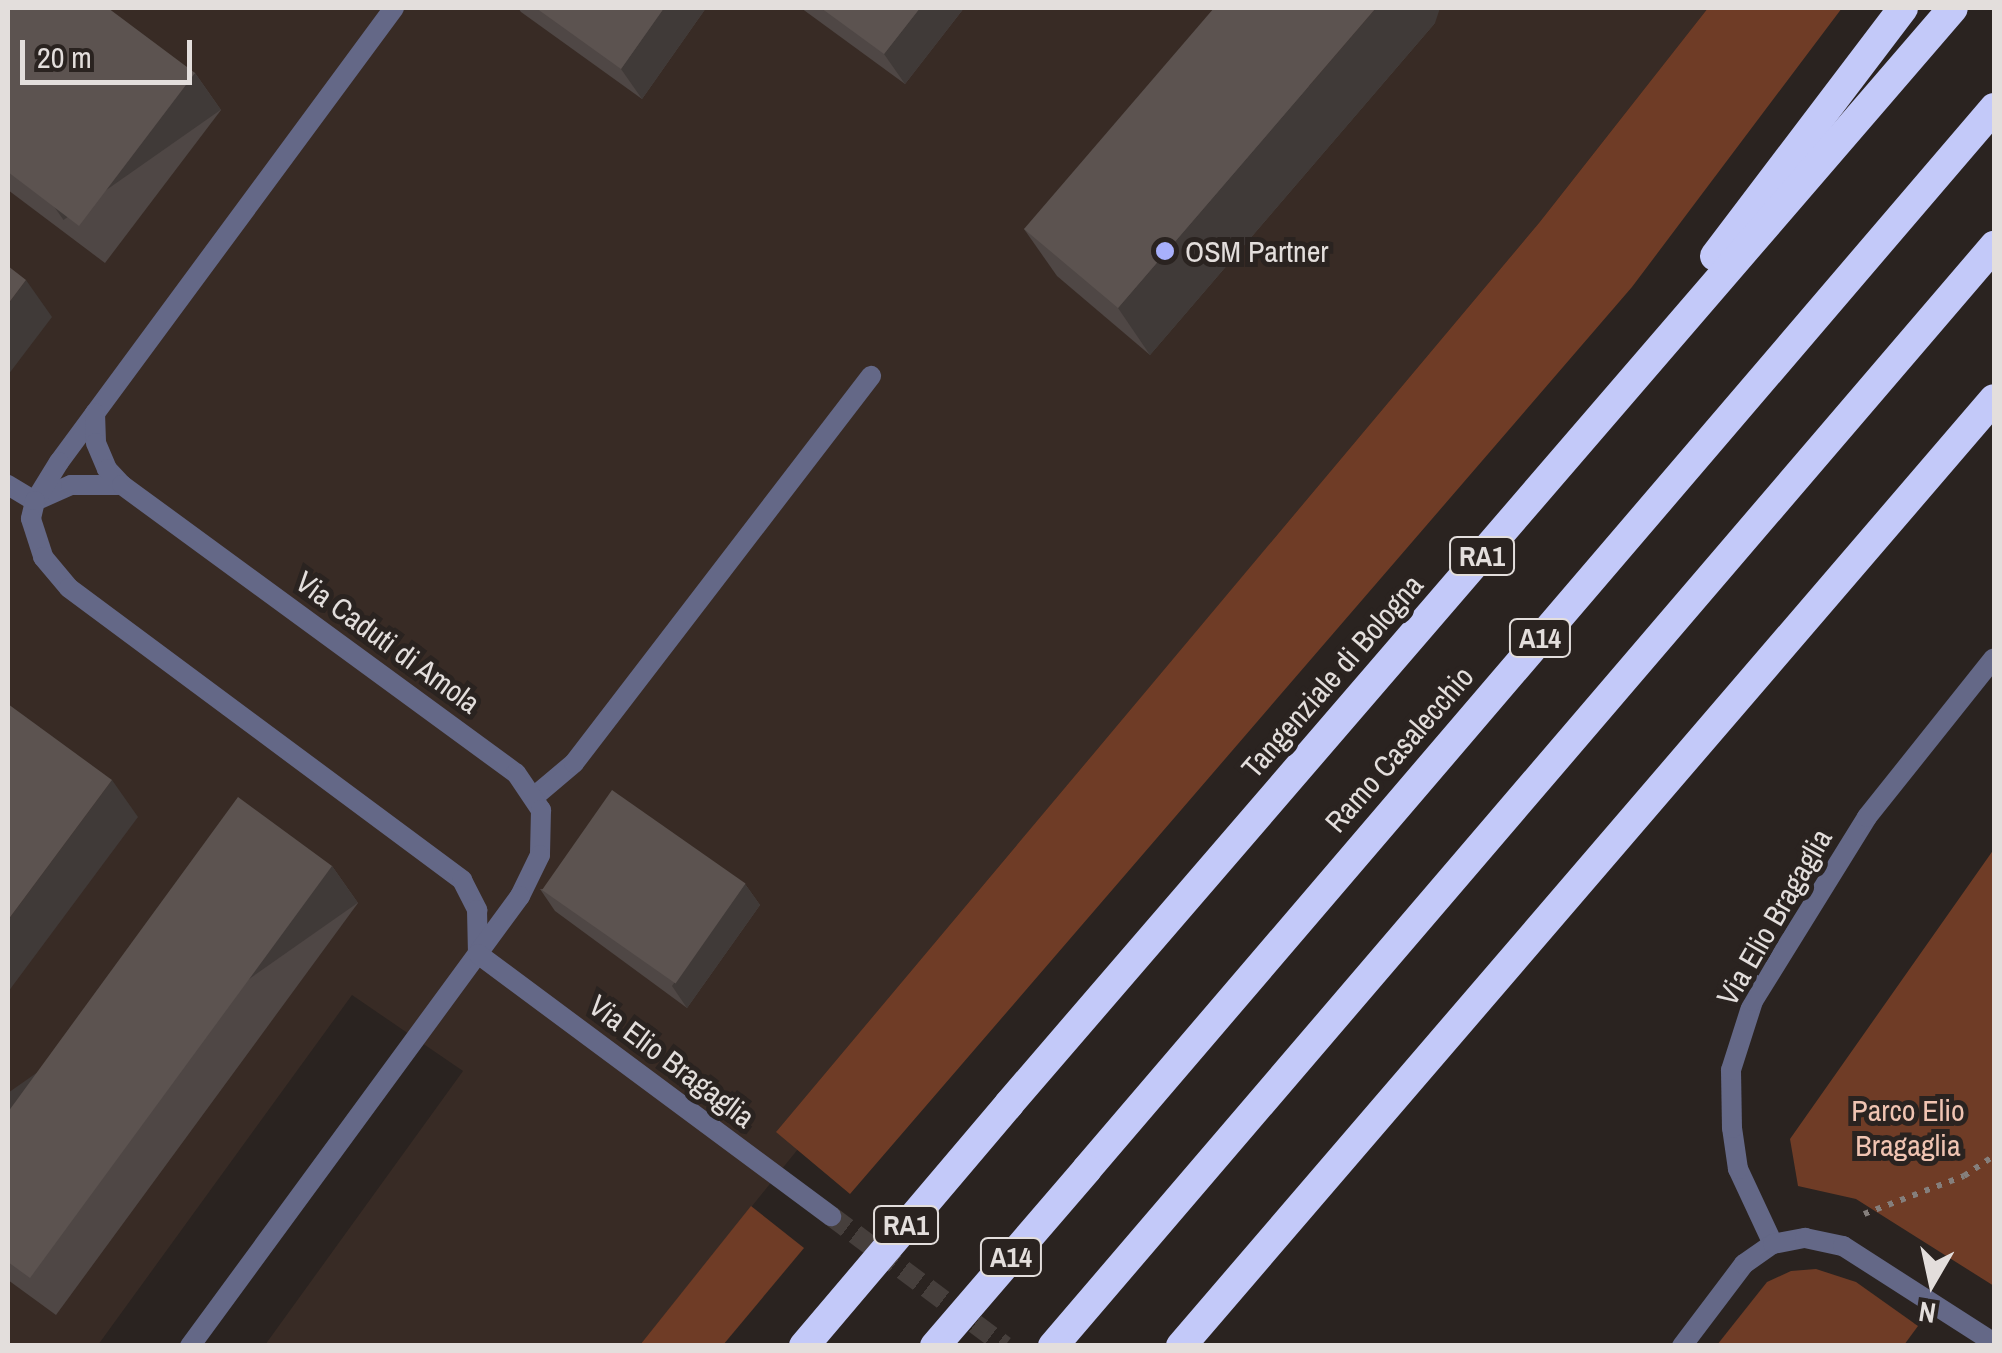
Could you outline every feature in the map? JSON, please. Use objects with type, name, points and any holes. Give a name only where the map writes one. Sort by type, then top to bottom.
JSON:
[{"type":"highway","points":[[1532,499],[1904,8]]},
{"type":"highway","name":"Tangenziale di Bologna","points":[[804,1346],[1954,8]]},
{"type":"highway","name":"Ramo Casalecchio","points":[[935,1346],[1994,108]]},
{"type":"highway","points":[[1052,1346],[1994,246]]},
{"type":"highway","points":[[1181,1346],[1994,400]]},
{"type":"highway","points":[[1770,662],[1994,430]]},
{"type":"street","points":[[394,8],[94,413],[35,501],[31,519],[43,557],[69,588],[462,880],[477,910],[478,954]]},
{"type":"street","points":[[190,1346],[534,872],[543,833],[535,796],[574,763],[871,376]]},
{"type":"street","name":"Via Caduti di Amola","points":[[94,413],[96,443],[107,469],[122,485],[516,773],[535,796]]},
{"type":"street","points":[[35,501],[71,484],[122,485]]},
{"type":"street","points":[[8,486],[35,501]]},
{"type":"street","name":"Via Elio Bragaglia","points":[[1773,1244],[1738,1169],[1732,1128],[1730,1070],[1753,1001],[1868,817],[1994,658]]},
{"type":"street","name":"Via Elio Bragaglia","points":[[478,954],[831,1216]]},
{"type":"street","points":[[1682,1346],[1744,1264],[1773,1244],[1805,1238],[1843,1246],[1994,1343]]},
{"type":"path","points":[[1863,1214],[1964,1176],[1994,1156]]},
{"type":"shaded area","points":[[8,8],[1708,8],[1539,223],[777,1131],[798,1149],[640,1345],[265,1345],[463,1071],[352,995],[98,1345],[8,1346]]},
{"type":"green space","points":[[1708,8],[1842,8],[1632,287],[850,1194],[776,1132],[1539,223]]},
{"type":"green space","name":"Parco Elio Bragaglia","points":[[1994,849],[1994,1286],[1856,1199],[1798,1186],[1790,1139]]},
{"type":"green space","points":[[751,1206],[804,1248],[723,1345],[640,1345]]},
{"type":"green space","points":[[1816,1269],[1856,1282],[1918,1326],[1904,1345],[1717,1345],[1767,1282],[1791,1271]]},
{"type":"building","points":[[8,8],[108,8],[195,73],[79,226],[8,172]]},
{"type":"building","points":[[536,8],[664,8],[621,69]]},
{"type":"building","points":[[821,8],[920,8],[884,54]]},
{"type":"building","points":[[1214,8],[1376,8],[1118,308],[1024,229]]},
{"type":"building","points":[[8,266],[26,280],[8,304]]},
{"type":"building","points":[[8,704],[112,780],[8,920]]},
{"type":"building","points":[[612,790],[746,883],[676,983],[542,890]]},
{"type":"building","points":[[238,797],[332,866],[30,1278],[8,1262],[8,1112]]},
{"type":"tunnel","points":[[831,1216],[1005,1346]]},
{"type":"place","name":"OSM Partner","points":[[1165,251]]}]
